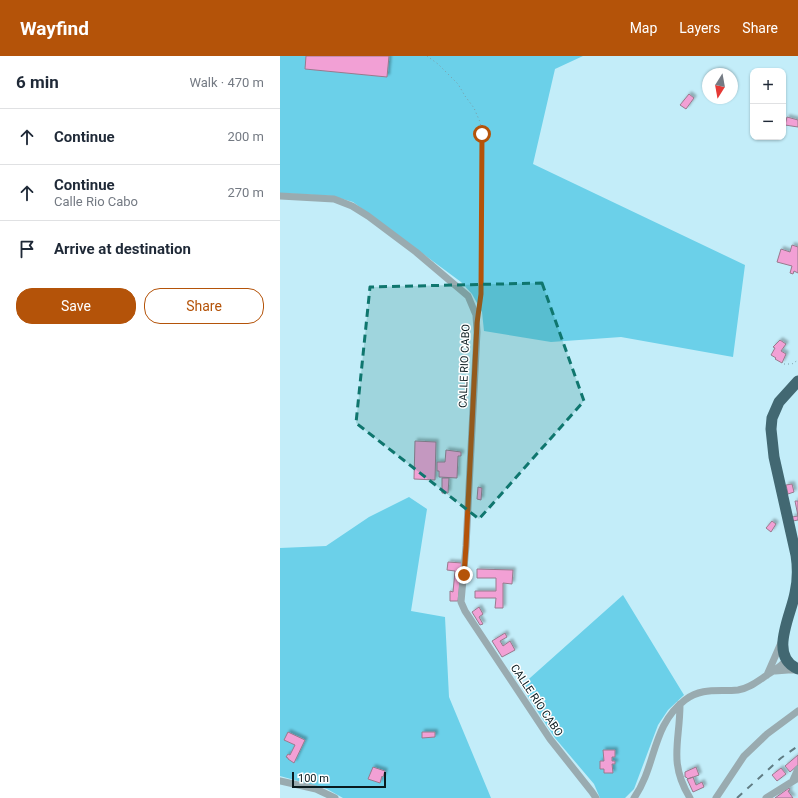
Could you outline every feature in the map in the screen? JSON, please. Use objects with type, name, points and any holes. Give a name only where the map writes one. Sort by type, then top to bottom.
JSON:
[{"type":"highway","points":[[798,381],[779,402],[772,418],[771,429],[774,452],[798,570],[796,592],[784,635],[782,650],[786,660],[798,670]]},
{"type":"street","name":"CALLE RIO CABO","points":[[280,196],[334,199],[352,206],[368,216],[416,252],[458,286],[468,296],[474,308],[477,332],[466,546],[461,602],[465,611]]},
{"type":"street","name":"CALLE RÍO CABO","points":[[465,611],[550,739],[596,798]]},
{"type":"street","points":[[769,672],[784,635]]},
{"type":"street","points":[[634,798],[648,769],[662,726],[680,704],[690,697],[705,691],[737,690],[747,687],[756,683],[769,672],[779,668],[786,660]]},
{"type":"street","points":[[769,672],[798,670]]},
{"type":"street","points":[[680,704],[676,752],[677,768],[679,777],[690,798]]},
{"type":"street","points":[[716,798],[744,756],[767,734],[798,711]]},
{"type":"street","points":[[766,798],[796,779],[798,769]]},
{"type":"street","points":[[280,781],[316,790],[335,798]]},
{"type":"path","points":[[427,56],[438,64],[458,84],[474,108],[480,122],[482,151],[480,230],[481,294],[479,307]]},
{"type":"path","points":[[784,364],[792,364],[798,360]]},
{"type":"highlighted area","points":[[542,283],[584,401],[479,519],[356,423],[370,287]]},
{"type":"shaded area","points":[[280,56],[583,56],[555,69],[533,164],[745,265],[733,357],[621,337],[551,342],[484,331],[482,312],[472,294],[461,282],[353,202],[332,196],[280,193]]},
{"type":"shaded area","points":[[409,497],[427,509],[411,611],[445,617],[449,697],[491,798],[343,798],[327,789],[280,776],[280,548],[326,546],[369,517]]},
{"type":"shaded area","points":[[623,595],[684,695],[668,710],[658,725],[634,789],[625,798],[600,798],[594,784],[555,738],[521,686]]},
{"type":"building","points":[[306,56],[389,56],[387,77],[305,69]]},
{"type":"building","points":[[689,94],[694,98],[686,109],[680,105]]},
{"type":"building","points":[[787,117],[798,120],[798,127],[786,125]]},
{"type":"building","points":[[792,245],[798,247],[798,273],[794,271],[793,274],[790,273],[792,266],[777,262],[781,249],[790,252]]},
{"type":"building","points":[[780,340],[786,344],[781,351],[786,354],[782,363],[771,355],[775,348],[773,347]]},
{"type":"building","points":[[415,441],[436,442],[435,480],[414,479]]},
{"type":"building","points":[[446,450],[461,452],[461,456],[458,456],[457,478],[439,477],[437,462],[445,462]]},
{"type":"building","points":[[442,478],[449,478],[448,493],[442,493]]},
{"type":"building","points":[[792,484],[794,492],[788,494],[786,485]]},
{"type":"building","points":[[478,487],[482,488],[481,500],[477,499]]},
{"type":"building","points":[[795,501],[798,501],[798,516]]},
{"type":"building","points":[[798,516],[798,520],[793,521],[792,517]]},
{"type":"building","points":[[772,521],[776,524],[771,532],[766,528]]},
{"type":"building","points":[[448,562],[462,563],[458,601],[450,601],[450,591],[453,592],[455,571],[447,570]]},
{"type":"building","points":[[477,569],[513,570],[512,584],[503,583],[503,608],[495,608],[496,598],[475,598],[475,591],[496,591],[496,578],[477,578]]},
{"type":"building","points":[[479,607],[483,614],[479,617],[483,624],[480,625],[472,612]]},
{"type":"building","points":[[505,633],[507,637],[500,641],[503,646],[510,641],[515,650],[502,657],[492,641]]},
{"type":"building","points":[[288,732],[305,740],[294,763],[286,757],[288,754],[290,755],[295,745],[284,740]]},
{"type":"building","points":[[422,732],[435,732],[435,737],[422,738]]},
{"type":"building","points":[[603,750],[615,750],[615,757],[612,757],[612,761],[615,761],[615,764],[612,764],[613,773],[604,773],[604,769],[600,769],[600,761],[604,761]]},
{"type":"building","points":[[798,755],[798,765],[790,772],[785,766]]},
{"type":"building","points":[[373,767],[385,771],[380,783],[368,779]]},
{"type":"building","points":[[696,767],[699,775],[688,779],[685,777],[685,772]]},
{"type":"building","points":[[781,768],[786,774],[777,781],[772,775]]},
{"type":"building","points":[[693,777],[696,785],[702,782],[704,787],[693,792],[687,779]]},
{"type":"building","points":[[789,788],[790,790],[788,791],[793,798],[775,798]]},
{"type":"railway","points":[[737,798],[781,758],[798,746]]},
{"type":"route","points":[[464,575],[477,323],[481,294],[480,252],[482,134]]}]
